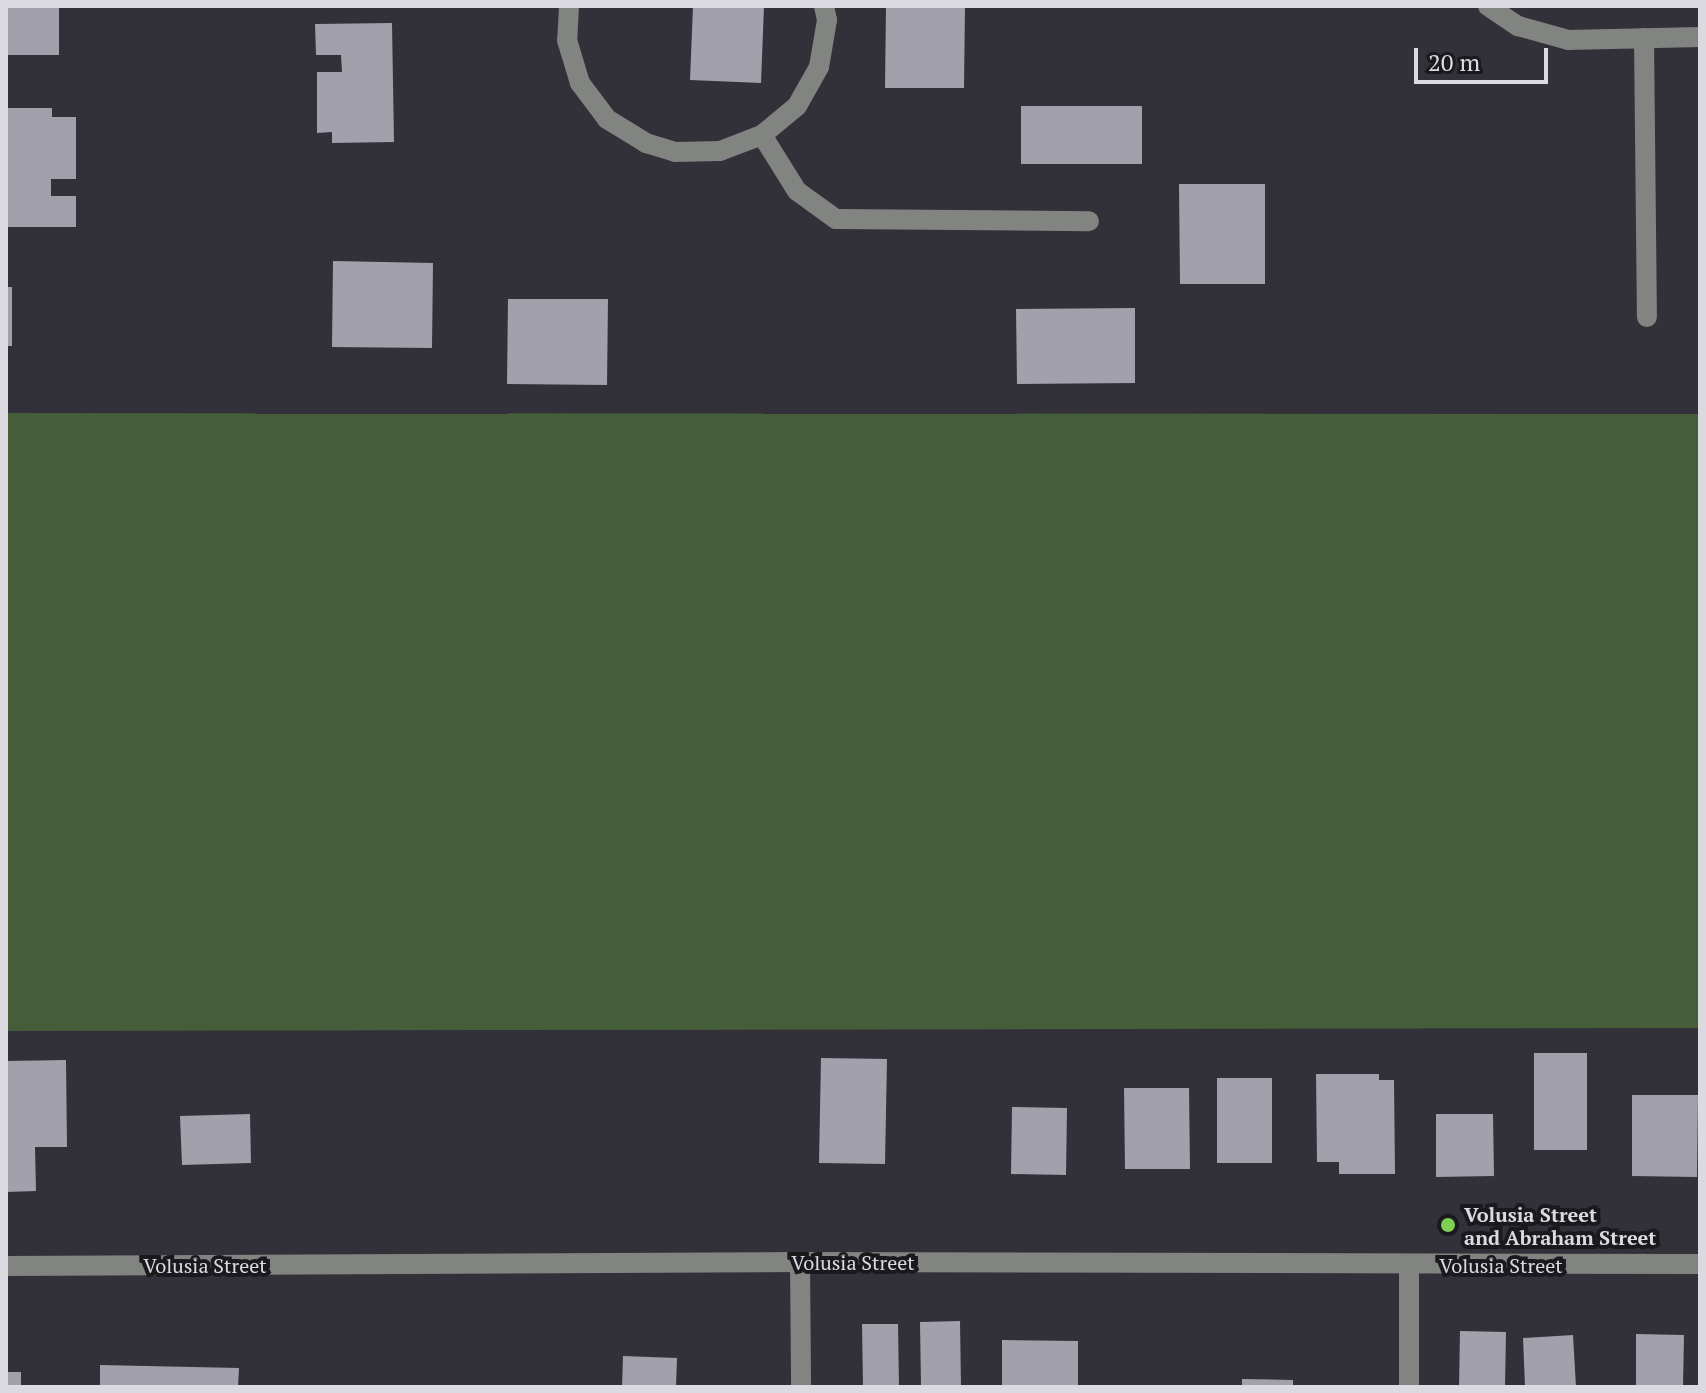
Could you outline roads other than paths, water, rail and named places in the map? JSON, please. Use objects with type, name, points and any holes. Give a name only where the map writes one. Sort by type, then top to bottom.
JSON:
[{"type":"street","points":[[569,6],[567,40],[580,83],[607,119],[646,143],[675,152],[720,151],[762,135],[797,106],[819,67],[827,20],[824,6]]},
{"type":"street","points":[[1488,6],[1518,26],[1568,40],[1700,37]]},
{"type":"street","points":[[1644,38],[1647,317]]},
{"type":"street","points":[[762,135],[797,191],[836,219],[1089,221]]},
{"type":"street","points":[[800,1262],[801,1387]]},
{"type":"street","name":"Volusia Street","points":[[6,1266],[800,1262],[1700,1264]]},
{"type":"street","points":[[1409,1265],[1409,1387]]},
{"type":"place","name":"Volusia Street and Abraham Street","points":[[1448,1225]]}]
